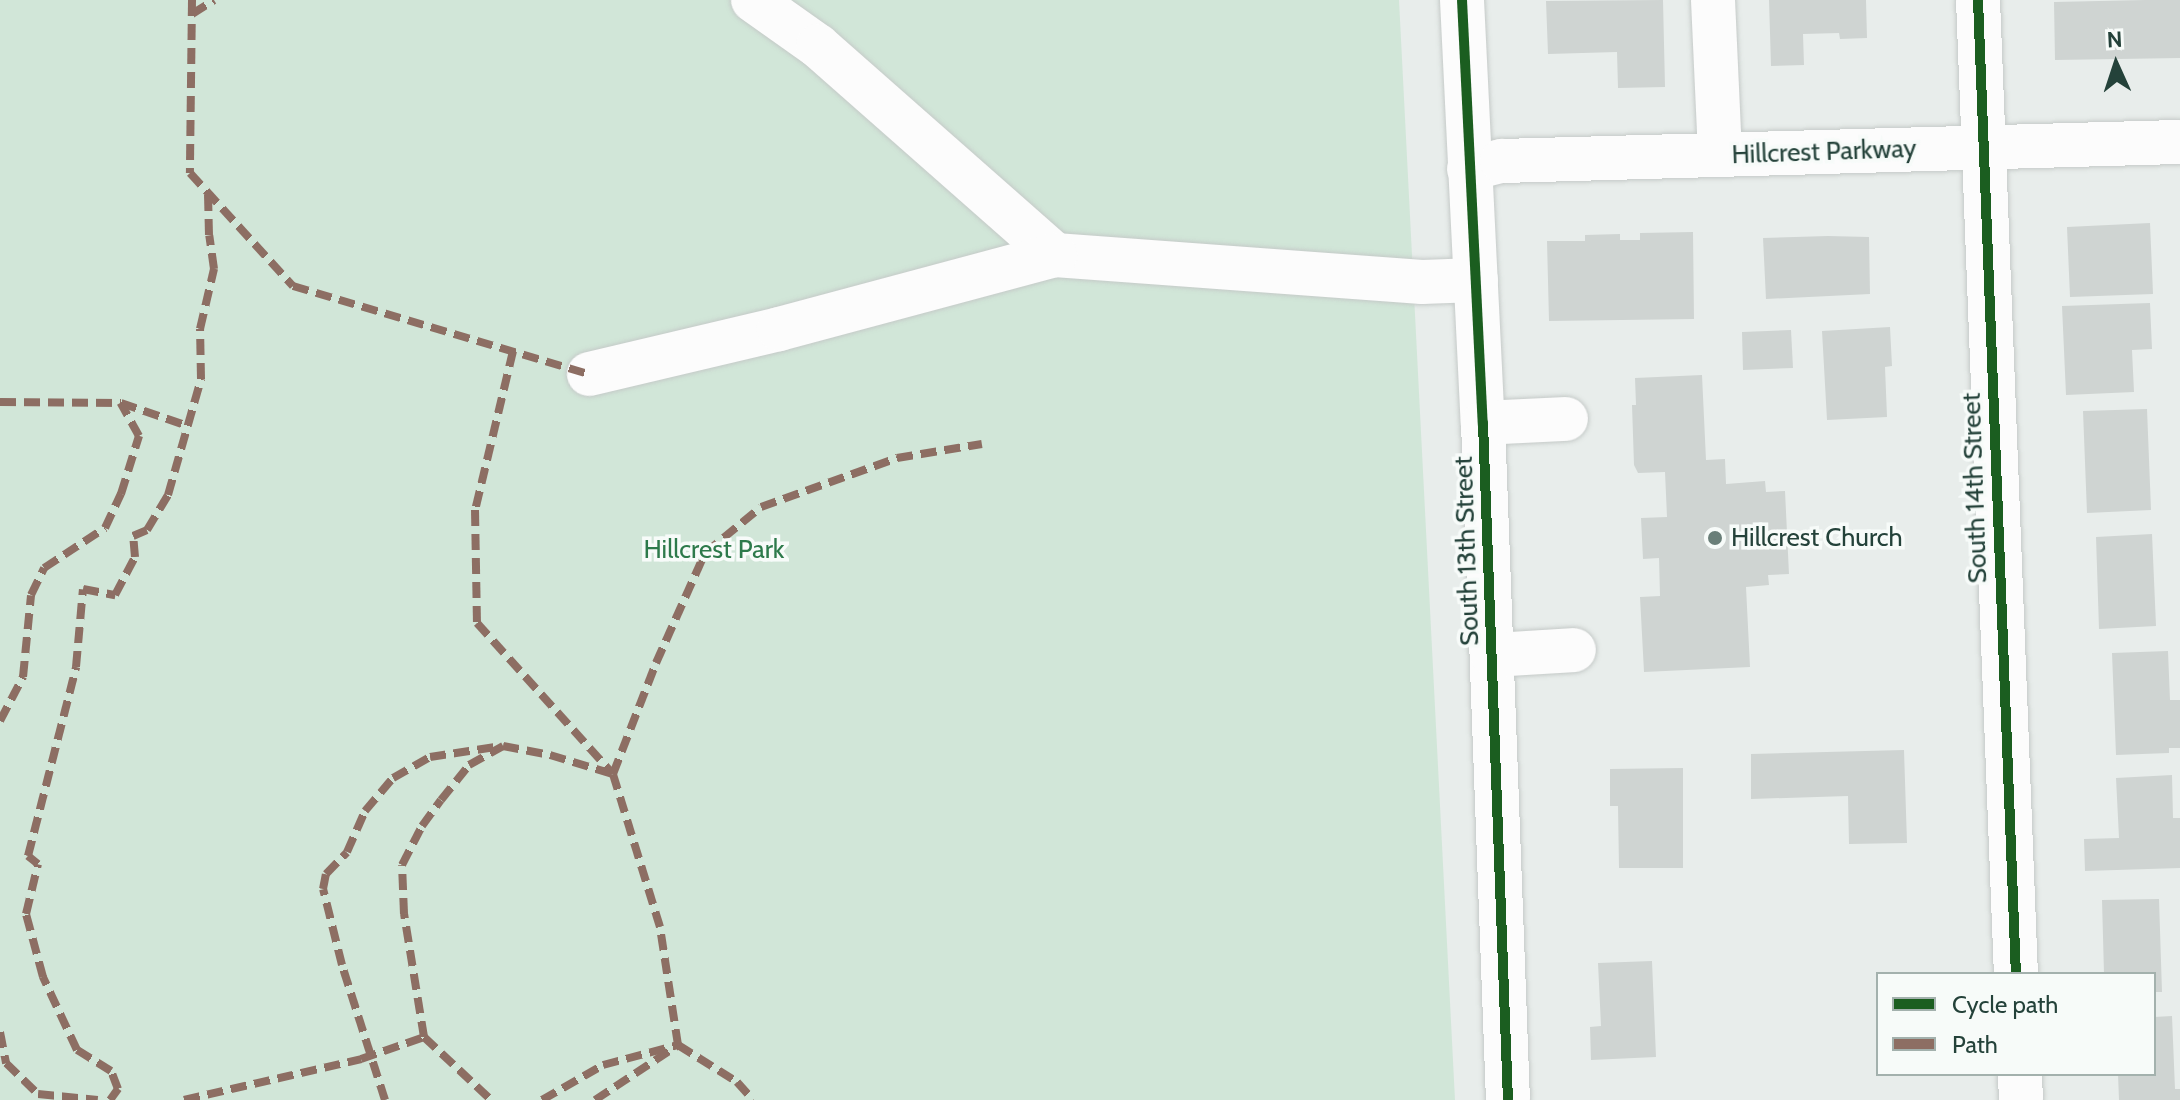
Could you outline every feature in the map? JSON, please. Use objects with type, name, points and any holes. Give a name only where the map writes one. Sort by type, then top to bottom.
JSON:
[{"type":"street","points":[[753,0],[818,46],[1055,255]]},
{"type":"street","name":"South 13th Street","points":[[1462,0],[1493,655],[1508,1100]]},
{"type":"street","points":[[1713,0],[1720,155]]},
{"type":"street","name":"South 14th Street","points":[[1978,0],[2016,972]]},
{"type":"street","name":"Hillcrest Parkway","points":[[1469,169],[1502,161],[2180,142]]},
{"type":"street","points":[[589,374],[779,329],[1055,255],[1422,282],[1476,280]]},
{"type":"street","points":[[1483,423],[1566,419]]},
{"type":"street","points":[[1493,655],[1574,650]]},
{"type":"street","points":[[2020,1076],[2021,1100]]},
{"type":"green space","name":"Hillcrest Park","points":[[0,0],[1399,0],[1455,1100],[0,1100]]},
{"type":"building","points":[[1663,0],[1665,87],[1618,88],[1617,52],[1548,54],[1546,1]]},
{"type":"building","points":[[1769,0],[1866,0],[1867,38],[1840,39],[1839,33],[1803,34],[1804,65],[1771,66]]},
{"type":"building","points":[[2180,0],[2180,58],[2055,60],[2054,2]]},
{"type":"building","points":[[2150,223],[2153,294],[2070,297],[2067,227]]},
{"type":"building","points":[[1693,232],[1694,319],[1549,321],[1547,241],[1585,241],[1585,235],[1620,234],[1620,240],[1640,240],[1640,233]]},
{"type":"building","points":[[1869,237],[1870,294],[1766,299],[1763,238]]},
{"type":"building","points":[[2150,303],[2152,349],[2132,350],[2134,392],[2066,395],[2062,306]]},
{"type":"building","points":[[1890,327],[1892,366],[1885,367],[1887,417],[1827,420],[1822,331]]},
{"type":"building","points":[[1791,330],[1793,368],[1743,370],[1742,332]]},
{"type":"building","name":"Hillcrest Church","points":[[1702,375],[1706,460],[1725,459],[1726,484],[1765,481],[1766,492],[1785,491],[1789,574],[1768,575],[1769,585],[1746,587],[1750,667],[1644,672],[1640,597],[1660,596],[1659,558],[1643,559],[1641,518],[1667,517],[1665,472],[1638,473],[1634,465],[1632,405],[1636,405],[1635,378]]},
{"type":"building","points":[[2147,409],[2151,510],[2087,513],[2083,411]]},
{"type":"building","points":[[2152,534],[2156,626],[2099,629],[2096,537]]},
{"type":"building","points":[[2168,651],[2170,700],[2180,700],[2180,748],[2169,748],[2169,753],[2116,755],[2112,653]]},
{"type":"building","points":[[1904,750],[1907,843],[1849,844],[1848,796],[1751,799],[1751,754]]},
{"type":"building","points":[[1683,768],[1683,868],[1619,868],[1618,806],[1610,806],[1610,769]]},
{"type":"building","points":[[2172,775],[2173,818],[2180,818],[2180,868],[2085,871],[2084,839],[2119,838],[2116,778]]},
{"type":"building","points":[[2159,899],[2162,992],[2156,992],[2156,972],[2104,972],[2102,900]]},
{"type":"building","points":[[1652,961],[1656,1057],[1591,1060],[1590,1027],[1601,1026],[1598,963]]},
{"type":"building","points":[[2172,1016],[2175,1089],[2180,1089],[2180,1100],[2119,1100],[2118,1076],[2156,1076],[2156,1017]]},
{"type":"marked path","points":[[192,0],[190,173],[293,286],[589,374]]},
{"type":"marked path","points":[[192,14],[214,0]]},
{"type":"marked path","points":[[110,1100],[118,1089],[111,1071],[77,1050],[43,977],[26,914],[38,864],[28,856],[76,667],[83,589],[115,595],[135,557],[133,536],[147,530],[168,495],[201,379],[200,329],[214,269],[208,193]]},
{"type":"marked path","points":[[513,351],[475,510],[477,623],[613,774]]},
{"type":"marked path","points":[[0,402],[121,403],[185,425]]},
{"type":"marked path","points":[[0,721],[23,677],[31,595],[44,568],[105,528],[121,494],[139,436],[121,403]]},
{"type":"marked path","points":[[595,1100],[678,1045],[660,927],[613,774],[656,663],[705,553],[761,507],[897,458],[982,444]]},
{"type":"marked path","points":[[184,1100],[361,1059],[424,1037],[404,914],[402,865],[422,826],[469,765],[503,746],[550,755],[613,774]]},
{"type":"marked path","points":[[385,1100],[342,965],[323,889],[326,874],[347,852],[365,811],[393,778],[430,757],[495,747]]},
{"type":"marked path","points":[[0,1032],[6,1063],[38,1094],[98,1100]]},
{"type":"marked path","points":[[424,1037],[491,1100]]},
{"type":"marked path","points":[[542,1100],[603,1065],[678,1045],[737,1082],[753,1100]]},
{"type":"cycle path","points":[[1462,0],[1483,423],[1508,1100]]},
{"type":"cycle path","points":[[1978,0],[2016,972]]},
{"type":"place","name":"Hillcrest Church","points":[[1715,538]]}]
